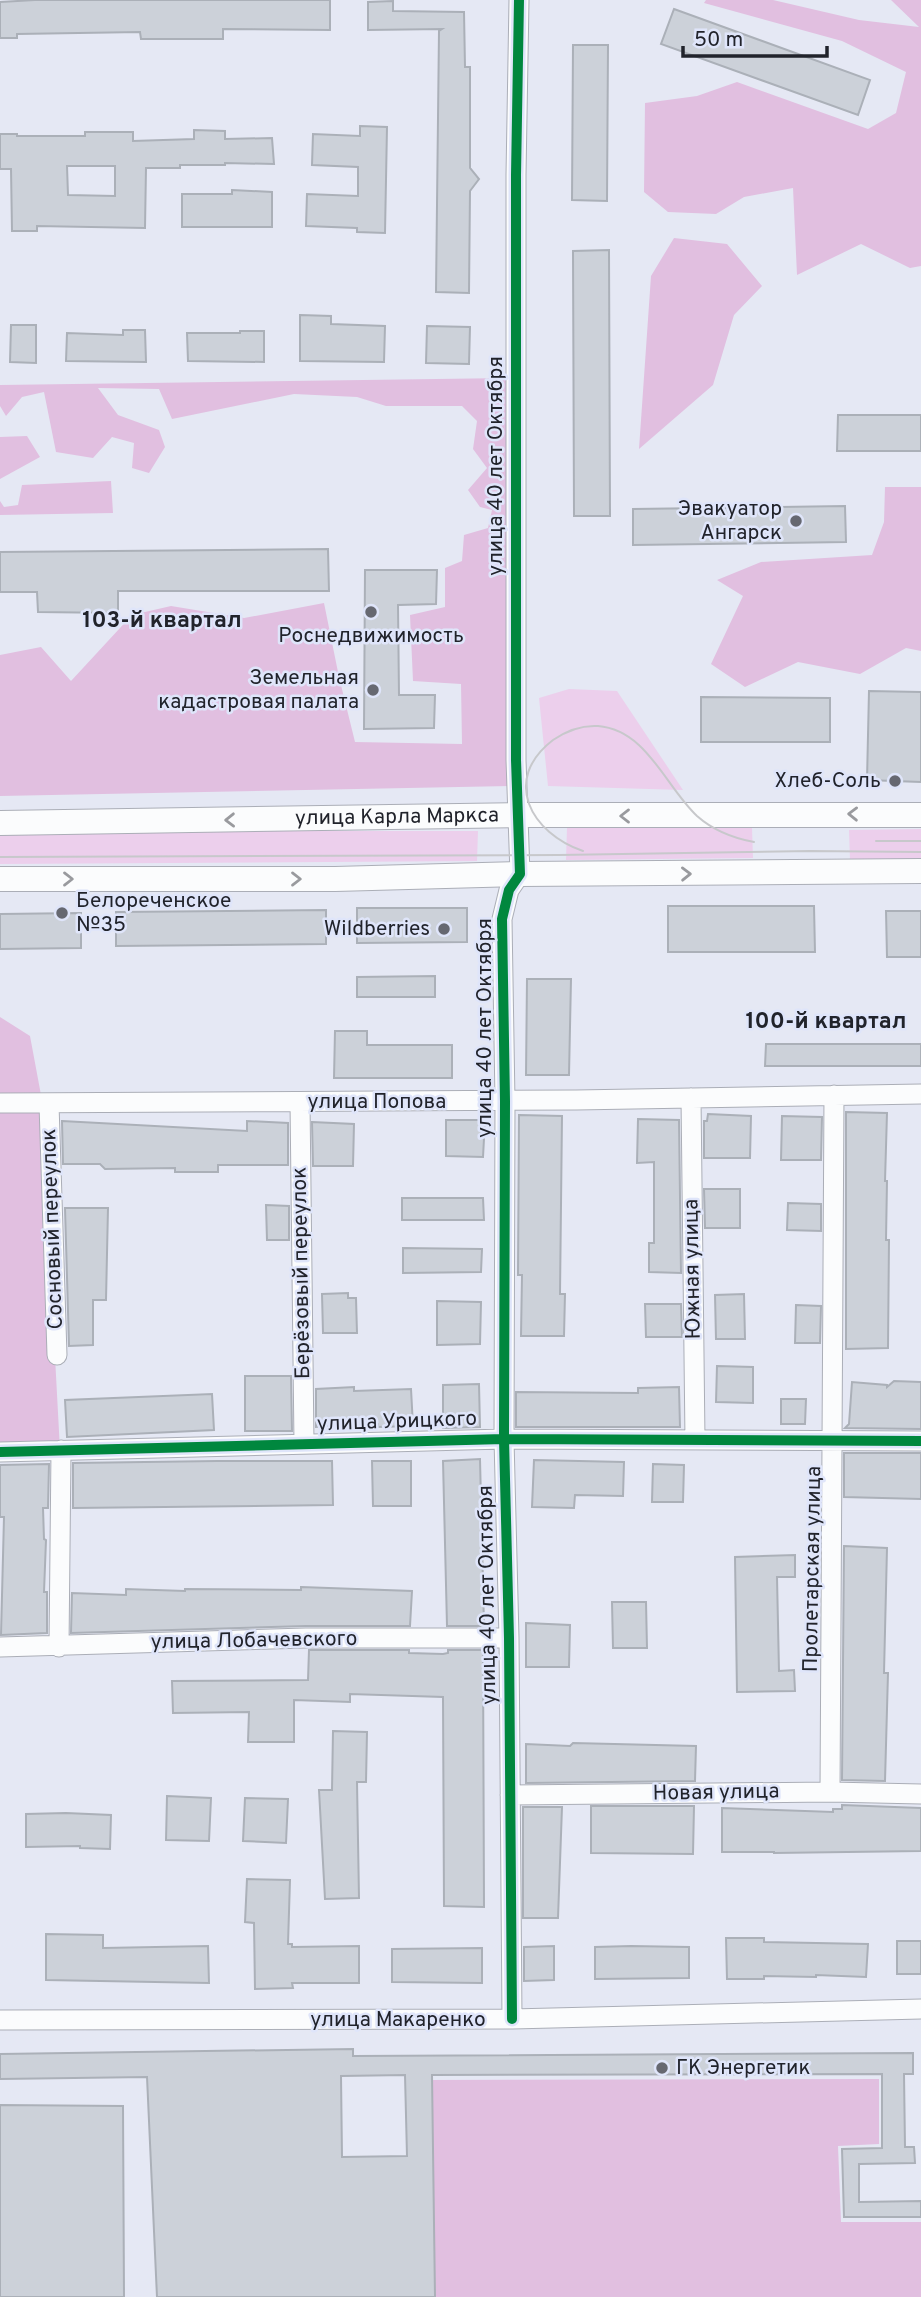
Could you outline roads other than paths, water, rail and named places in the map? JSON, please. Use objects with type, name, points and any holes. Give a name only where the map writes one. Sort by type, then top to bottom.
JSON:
[{"type":"street","name":"улица 40 лет Октября","points":[[512,2019],[509,1638],[504,1439],[505,1101],[502,919],[509,890],[520,874],[516,760],[519,0]]},
{"type":"street","name":"улица Карла Маркса","points":[[0,823],[519,815],[921,815]]},
{"type":"street","points":[[0,879],[335,879],[520,874],[921,872]]},
{"type":"street","name":"улица Попова","points":[[0,1103],[505,1101],[921,1094]]},
{"type":"street","name":"Пролетарская улица","points":[[830,1792],[834,1095]]},
{"type":"street","name":"Южная улица","points":[[691,1098],[695,1440]]},
{"type":"street","name":"Берёзовый переулок","points":[[300,1102],[304,1444]]},
{"type":"street","name":"Сосновый переулок","points":[[49,1104],[57,1355]]},
{"type":"street","name":"улица Урицкого","points":[[0,1452],[504,1439],[921,1441]]},
{"type":"street","points":[[60,1647],[61,1450]]},
{"type":"street","name":"улица Лобачевского","points":[[0,1647],[306,1638],[509,1638]]},
{"type":"street","name":"Новая улица","points":[[510,1795],[830,1792],[921,1794]]},
{"type":"street","name":"улица Макаренко","points":[[0,2020],[512,2019],[921,2009]]},
{"type":"tram line","points":[[583,851],[549,832],[537,819],[529,804],[526,788],[528,772],[537,756],[553,740],[586,726],[615,730],[630,738],[654,761],[697,816],[724,833],[754,842]]},
{"type":"tram line","points":[[876,841],[921,841]]},
{"type":"tram line","points":[[0,857],[921,852]]},
{"type":"place","name":"Эвакуатор Ангарск","points":[[796,521]]},
{"type":"place","name":"Роснедвижимость","points":[[371,612]]},
{"type":"place","name":"Земельная кадастровая палата","points":[[373,690]]},
{"type":"place","name":"Хлеб-Соль","points":[[895,781]]},
{"type":"place","name":"Белореченское №35","points":[[62,913]]},
{"type":"place","name":"Wildberries","points":[[444,929]]},
{"type":"place","name":"ГК Энергетик","points":[[662,2068]]},
{"type":"district","name":"103-й квартал","points":[[162,621]]},
{"type":"district","name":"100-й квартал","points":[[826,1022]]}]
